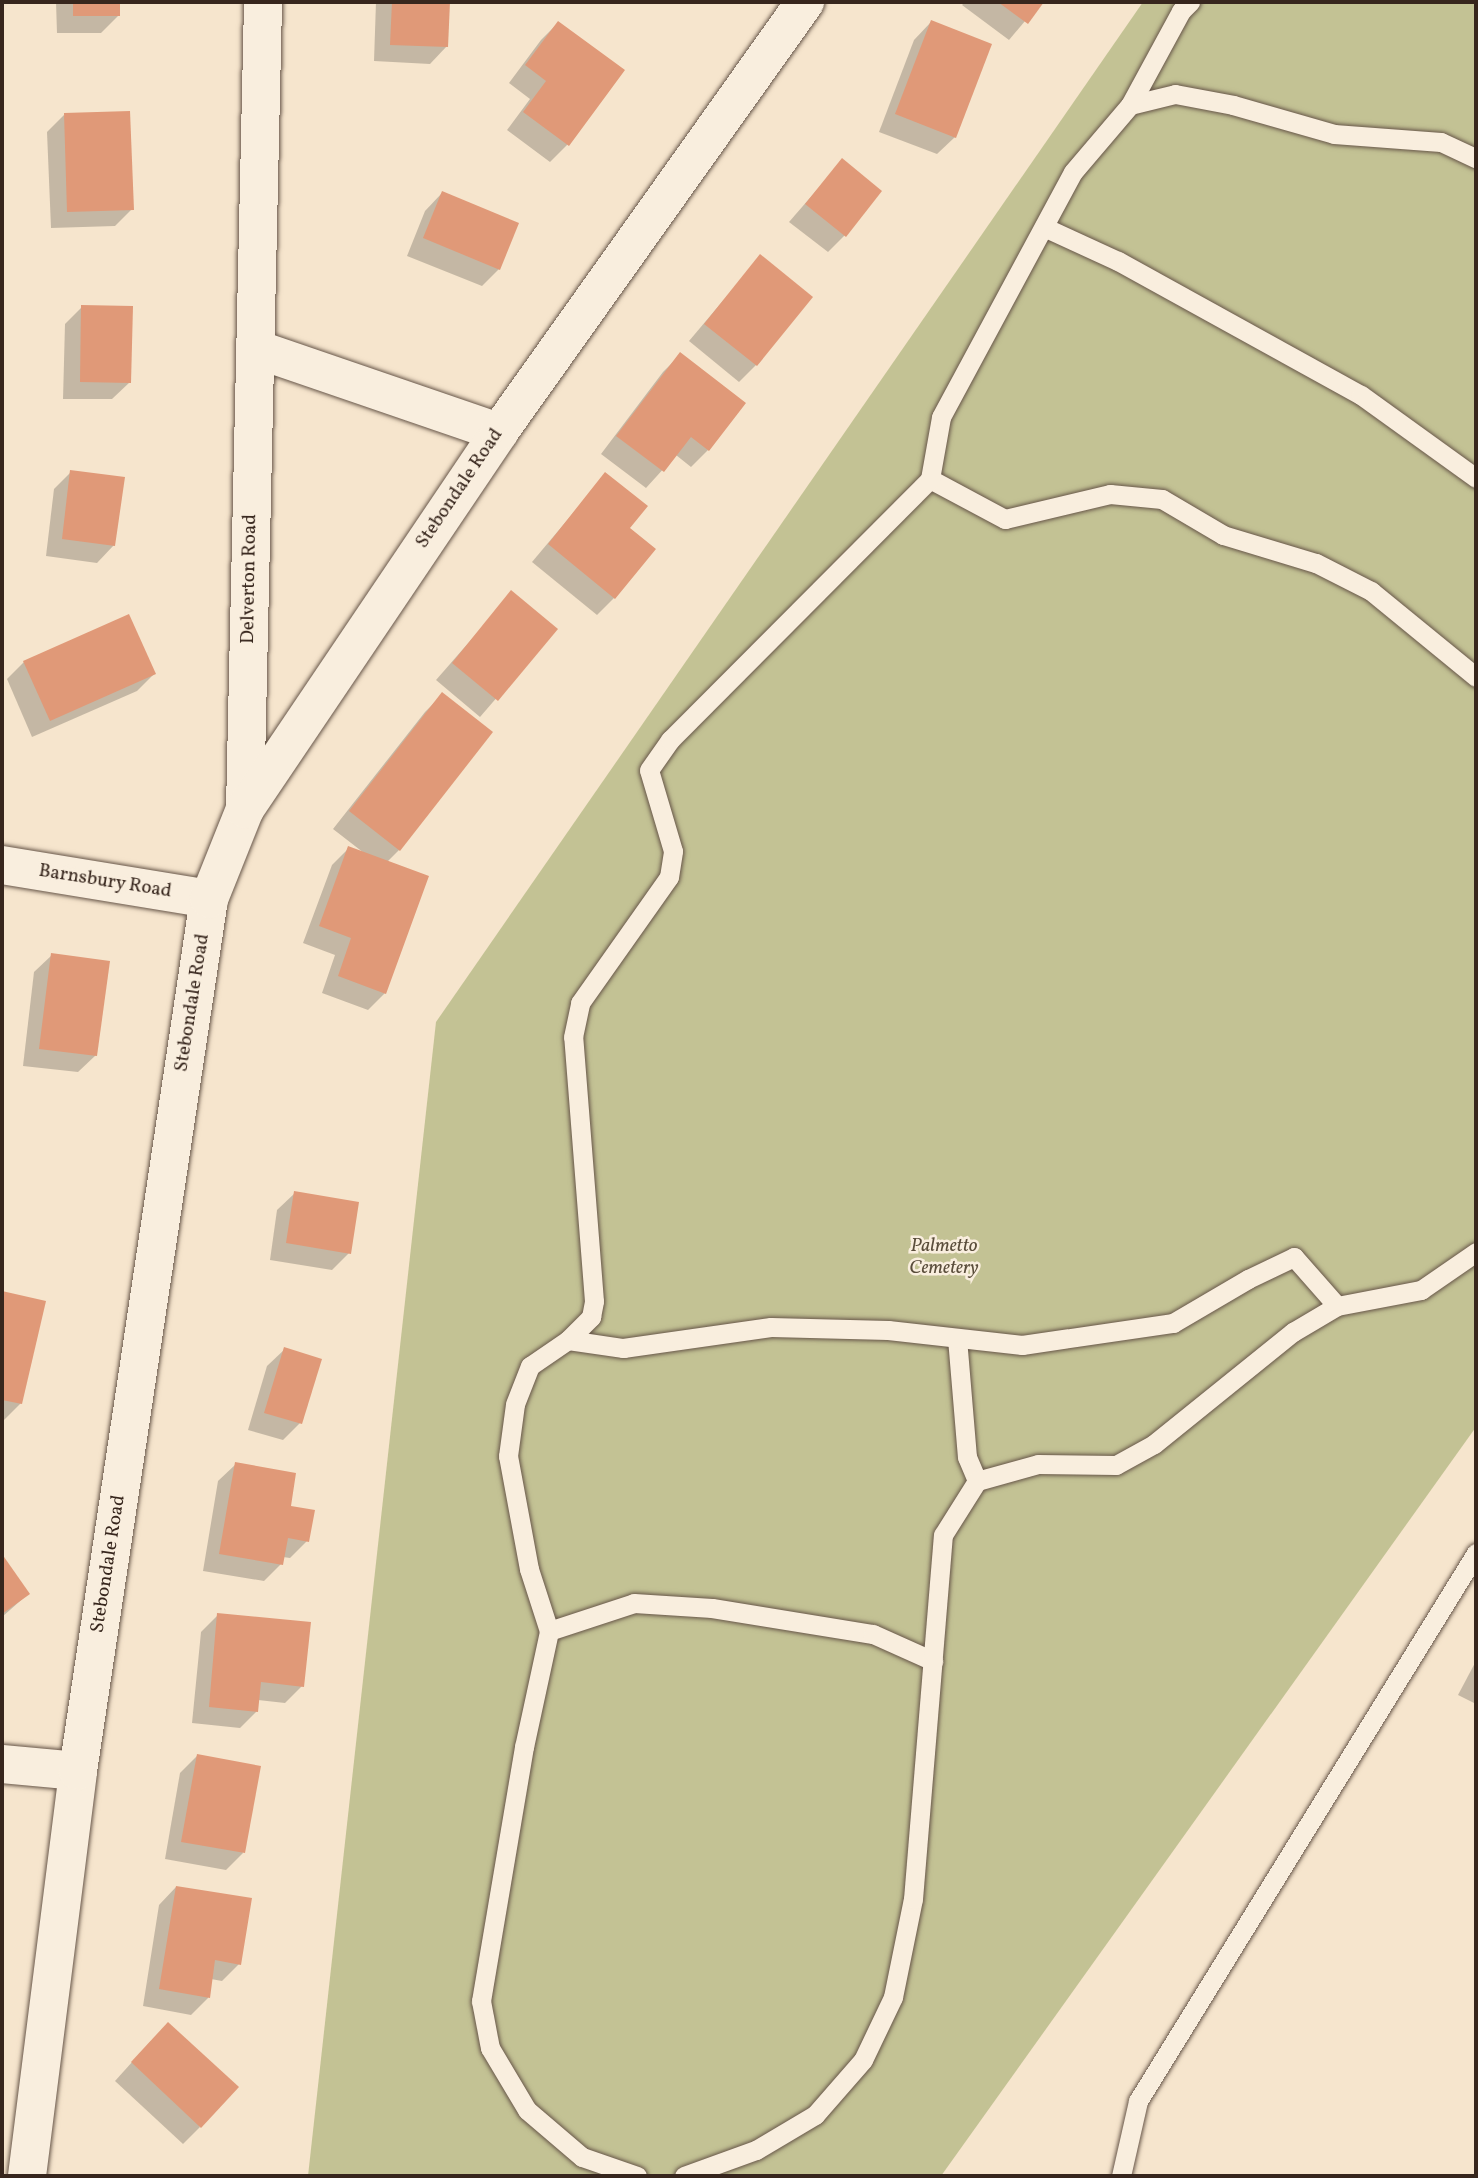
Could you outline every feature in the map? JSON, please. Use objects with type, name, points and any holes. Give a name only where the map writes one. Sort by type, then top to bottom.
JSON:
[{"type":"street","name":"Delverton Road","points":[[245,809],[263,2]]},
{"type":"street","name":"Stebondale Road","points":[[27,2176],[78,1771],[209,899],[245,809],[499,432],[805,2]]},
{"type":"street","points":[[256,349],[499,432]]},
{"type":"street","name":"Barnsbury Road","points":[[2,865],[209,899]]},
{"type":"street","points":[[2,1764],[78,1771]]},
{"type":"lane","points":[[637,2176],[582,2157],[527,2110],[490,2048],[481,2001],[524,1747],[549,1631],[529,1569],[508,1457],[515,1404],[530,1366],[568,1340],[591,1317],[594,1301],[573,1037],[580,1003],[668,877],[673,851],[649,771],[670,740],[930,479],[942,417],[1073,172],[1130,105],[1181,11],[1191,2]]},
{"type":"lane","points":[[1130,105],[1175,94],[1233,105],[1334,134],[1441,142],[1476,158]]},
{"type":"lane","points":[[1044,227],[1118,261],[1362,395],[1476,478]]},
{"type":"lane","points":[[930,479],[1005,519],[1110,494],[1162,499],[1223,535],[1316,564],[1371,591],[1476,677]]},
{"type":"lane","points":[[684,2176],[756,2150],[815,2115],[863,2060],[893,1997],[913,1899],[943,1535],[978,1481],[1038,1464],[1116,1465],[1154,1444],[1293,1332],[1337,1306],[1421,1290],[1476,1252]]},
{"type":"lane","points":[[568,1340],[623,1348],[771,1327],[888,1330],[1022,1345],[1173,1323],[1248,1279],[1294,1257],[1337,1306]]},
{"type":"lane","points":[[957,1338],[967,1457],[978,1481]]},
{"type":"lane","points":[[1121,2176],[1138,2101],[1476,1553]]},
{"type":"lane","points":[[549,1631],[634,1603],[712,1608],[873,1634],[933,1661]]},
{"type":"green space","name":"Palmetto Cemetery","points":[[1143,2],[1476,2],[1476,1427],[941,2176],[308,2176],[436,1022]]},
{"type":"building","points":[[73,2],[120,2],[120,16],[73,16]]},
{"type":"building","points":[[392,2],[450,2],[448,47],[390,45]]},
{"type":"building","points":[[998,2],[1044,2],[1028,24]]},
{"type":"building","points":[[931,20],[992,44],[956,138],[895,114]]},
{"type":"building","points":[[558,21],[625,70],[569,146],[523,112],[546,81],[525,65]]},
{"type":"building","points":[[130,111],[134,210],[67,212],[64,113]]},
{"type":"building","points":[[842,158],[882,191],[846,237],[805,204]]},
{"type":"building","points":[[442,191],[519,223],[500,270],[423,238]]},
{"type":"building","points":[[760,254],[813,297],[757,366],[704,324]]},
{"type":"building","points":[[81,305],[133,306],[131,383],[80,382]]},
{"type":"building","points":[[680,352],[746,403],[709,451],[691,437],[664,472],[616,436]]},
{"type":"building","points":[[70,470],[125,477],[115,546],[62,539]]},
{"type":"building","points":[[605,472],[648,506],[630,528],[656,549],[615,599],[548,544]]},
{"type":"building","points":[[511,590],[558,629],[498,701],[452,663]]},
{"type":"building","points":[[129,614],[156,674],[50,721],[23,661]]},
{"type":"building","points":[[442,692],[493,732],[400,851],[349,811]]},
{"type":"building","points":[[348,846],[429,876],[386,994],[338,976],[351,938],[319,926]]},
{"type":"building","points":[[51,953],[110,961],[97,1056],[39,1049]]},
{"type":"building","points":[[294,1191],[359,1202],[351,1254],[286,1243]]},
{"type":"building","points":[[2,1291],[46,1301],[22,1404],[2,1400]]},
{"type":"building","points":[[284,1347],[322,1359],[302,1424],[264,1413]]},
{"type":"building","points":[[235,1462],[296,1473],[291,1506],[315,1510],[309,1542],[288,1538],[283,1565],[219,1554]]},
{"type":"building","points":[[2,1554],[30,1594],[2,1614]]},
{"type":"building","points":[[217,1613],[311,1622],[304,1687],[261,1682],[258,1712],[209,1707]]},
{"type":"building","points":[[197,1754],[261,1766],[245,1853],[181,1842]]},
{"type":"building","points":[[176,1886],[252,1898],[241,1965],[215,1960],[210,1998],[159,1989]]},
{"type":"building","points":[[168,2022],[239,2087],[201,2128],[131,2062]]}]
